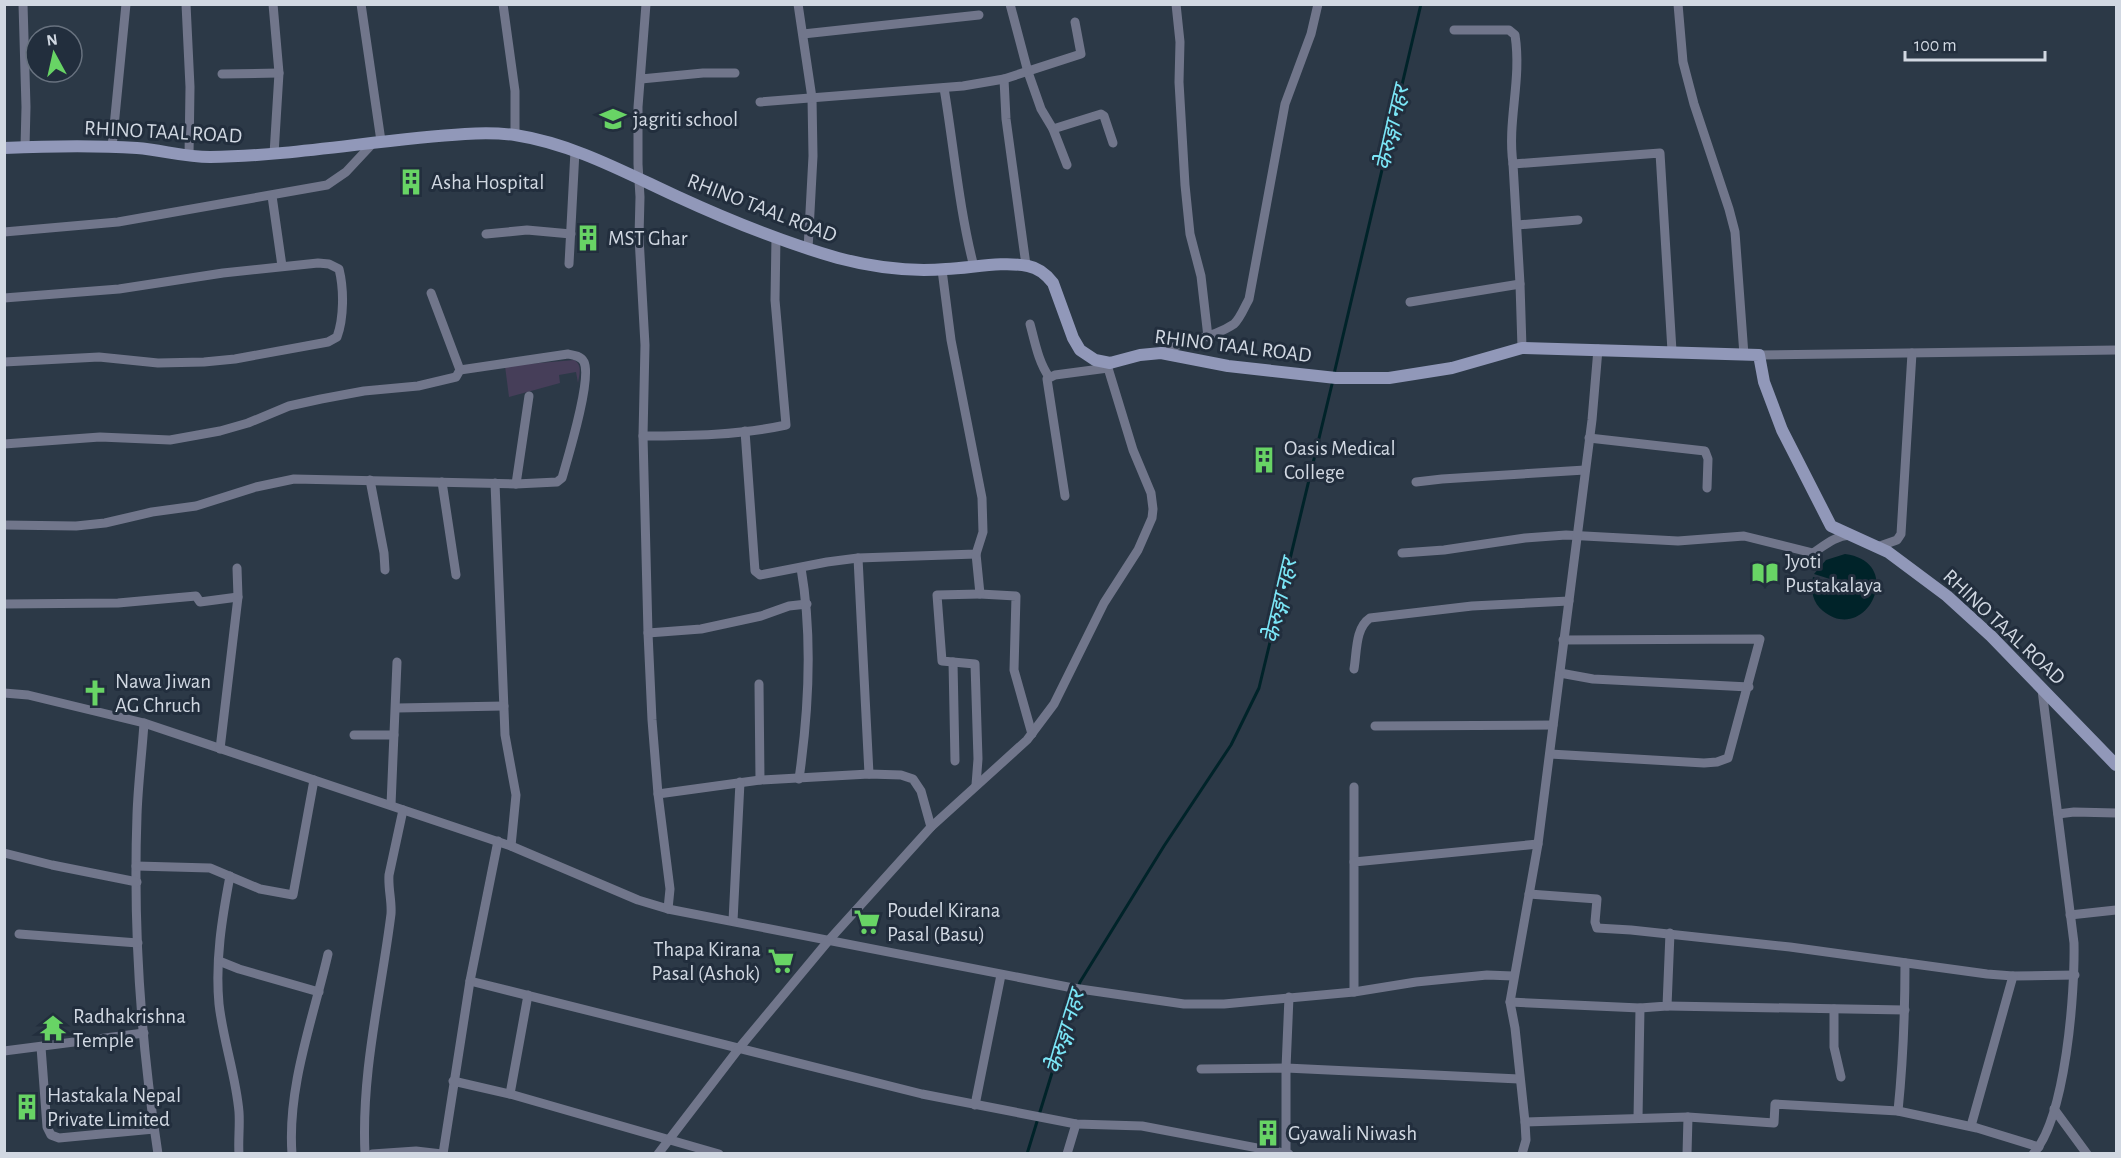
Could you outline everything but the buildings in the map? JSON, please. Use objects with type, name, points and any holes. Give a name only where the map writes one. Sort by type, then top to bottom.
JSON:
[{"type":"street","points":[[23,4],[25,147]]},
{"type":"street","points":[[112,147],[126,4]]},
{"type":"street","points":[[186,4],[190,87],[189,156]]},
{"type":"street","points":[[273,4],[279,73],[274,154]]},
{"type":"street","points":[[4,232],[118,222],[327,185],[346,172],[378,141],[361,4]]},
{"type":"street","points":[[503,4],[515,91],[515,135]]},
{"type":"street","points":[[646,4],[638,107],[639,237],[645,335],[643,436],[652,720],[658,794],[670,889],[668,909]]},
{"type":"street","points":[[798,4],[812,98],[813,156],[808,249]]},
{"type":"street","points":[[1010,4],[1028,72],[1041,109],[1053,129],[1067,165]]},
{"type":"street","points":[[1176,4],[1180,42],[1181,129],[1187,205],[1190,234],[1201,276],[1208,336]]},
{"type":"street","points":[[1161,353],[1171,347],[1208,336],[1236,323],[1249,299],[1285,105],[1311,34],[1318,4]]},
{"type":"street","points":[[1678,4],[1683,62],[1694,104],[1730,208],[1735,232],[1744,355]]},
{"type":"street","points":[[802,34],[979,15]]},
{"type":"street","points":[[760,102],[944,88],[1004,79],[1081,54],[1074,22]]},
{"type":"street","points":[[1454,30],[1509,30],[1515,35],[1517,85],[1510,136],[1517,225],[1522,348]]},
{"type":"street","points":[[222,74],[279,73]]},
{"type":"street","points":[[641,79],[703,73],[735,73]]},
{"type":"street","points":[[1004,79],[1006,119],[1026,265],[1042,271],[1053,283],[1073,338],[1080,350],[1095,360],[1109,365]]},
{"type":"street","points":[[944,88],[960,186],[964,227],[974,267]]},
{"type":"street","points":[[1053,129],[1101,114],[1104,116],[1113,143]]},
{"type":"street","name":"RHINO TAAL ROAD","points":[[4,148],[112,147],[189,156],[274,154],[378,141],[465,134],[515,135],[575,151],[610,164],[718,215],[808,249],[865,264],[942,270],[1026,265]]},
{"type":"street","points":[[569,264],[575,151]]},
{"type":"street","points":[[1513,164],[1660,153],[1672,351]]},
{"type":"street","points":[[272,196],[282,266]]},
{"type":"street","points":[[1517,225],[1578,220]]},
{"type":"street","points":[[486,234],[527,230],[571,234]]},
{"type":"street","points":[[643,436],[745,431],[786,424],[775,300],[776,237]]},
{"type":"street","points":[[4,297],[119,289],[146,286],[162,281],[318,263],[329,264],[339,269],[342,298],[340,328],[337,337],[328,342],[235,359],[204,362],[158,363],[99,357],[4,362]]},
{"type":"street","points":[[942,270],[951,340],[982,498],[983,532],[976,554],[980,594]]},
{"type":"street","points":[[1410,302],[1520,284]]},
{"type":"street","points":[[431,293],[460,370]]},
{"type":"street","points":[[1030,324],[1041,363],[1049,377],[1047,382],[1065,496]]},
{"type":"street","name":"RHINO TAAL ROAD","points":[[1109,365],[1140,355],[1161,353],[1228,366],[1335,378],[1389,378],[1424,374],[1522,348],[1758,355]]},
{"type":"street","points":[[1522,1154],[1526,1140],[1526,1122],[1510,1002],[1538,844],[1598,349]]},
{"type":"street","points":[[1820,548],[1831,526],[1782,430],[1764,382],[1758,355],[2116,350]]},
{"type":"street","points":[[1877,547],[1897,540],[1901,534],[1912,353]]},
{"type":"street","points":[[4,525],[76,526],[196,506],[256,487],[294,479],[516,484],[559,482],[562,478],[583,392],[586,372],[584,362],[579,357],[568,354],[460,370]]},
{"type":"street","points":[[1049,377],[1109,365]]},
{"type":"street","points":[[658,1154],[740,1047],[829,940],[931,827],[1032,734],[1054,704],[1104,603],[1138,550],[1154,509],[1151,493],[1133,450],[1109,365]]},
{"type":"street","points":[[4,444],[100,437],[170,440],[220,431],[248,423],[289,406],[321,399],[439,382],[456,377],[460,370]]},
{"type":"street","points":[[516,484],[529,396]]},
{"type":"street","points":[[745,431],[755,571],[760,575],[858,558],[976,554]]},
{"type":"street","points":[[1589,438],[1706,451],[1707,488]]},
{"type":"street","points":[[1416,482],[1585,470]]},
{"type":"street","points":[[370,480],[384,553],[385,570]]},
{"type":"street","points":[[442,482],[456,575]]},
{"type":"street","points":[[495,483],[504,706],[506,735],[516,795],[511,846]]},
{"type":"street","name":"RHINO TAAL ROAD","points":[[1831,526],[1888,552],[1947,596],[1991,636],[2116,765]]},
{"type":"street","points":[[1402,553],[1444,550],[1526,538],[1576,536],[1678,541],[1744,536],[1814,553],[1829,542],[1844,535],[1851,535]]},
{"type":"street","points":[[858,558],[869,774]]},
{"type":"street","points":[[220,749],[238,597],[237,568]]},
{"type":"street","points":[[800,779],[810,650],[807,604],[801,568]]},
{"type":"street","points":[[976,785],[978,759],[975,664],[942,661],[937,595],[1016,596],[1014,670],[1032,734]]},
{"type":"street","points":[[4,604],[118,603],[196,596],[200,602],[238,597]]},
{"type":"street","points":[[1354,669],[1360,628],[1370,618],[1473,606],[1569,602]]},
{"type":"street","points":[[648,633],[701,629],[761,616],[789,606],[807,604]]},
{"type":"street","points":[[1550,754],[1704,763],[1728,758],[1749,687],[1760,639],[1563,640]]},
{"type":"street","points":[[391,805],[398,662]]},
{"type":"street","points":[[953,662],[955,761]]},
{"type":"street","points":[[1560,673],[1593,678],[1749,687]]},
{"type":"street","points":[[759,684],[760,780]]},
{"type":"street","points":[[1526,1122],[1688,1117],[1774,1123],[1775,1104],[1898,1111],[1971,1126],[2036,1150],[2048,1132],[2054,1109],[2067,1043],[2075,975],[2074,943],[2042,690]]},
{"type":"street","points":[[4,693],[28,695],[144,723],[498,841],[638,900],[668,909],[891,951],[1001,975],[1165,1002],[1207,1005],[1354,992],[1487,975],[1513,976]]},
{"type":"street","points":[[396,708],[504,706]]},
{"type":"street","points":[[144,723],[137,814],[138,943],[144,1033],[158,1154]]},
{"type":"street","points":[[1375,726],[1553,725]]},
{"type":"street","points":[[354,735],[394,735]]},
{"type":"street","points":[[658,794],[760,780],[869,774],[901,775],[913,779],[921,791],[931,827]]},
{"type":"street","points":[[136,866],[210,868],[260,889],[293,895],[314,780]]},
{"type":"street","points":[[733,921],[740,782]]},
{"type":"street","points":[[1354,787],[1354,992]]},
{"type":"street","points":[[365,1154],[363,1120],[365,1088],[391,914],[389,876],[403,810]]},
{"type":"street","points":[[2058,814],[2116,813]]},
{"type":"street","points":[[372,1154],[416,1151],[442,1154],[470,981],[498,841]]},
{"type":"street","points":[[1354,862],[1538,844]]},
{"type":"street","points":[[4,853],[137,882]]},
{"type":"street","points":[[230,876],[222,922],[219,1005],[239,1114],[237,1137],[239,1154]]},
{"type":"street","points":[[1529,894],[1597,899],[1595,922],[1597,928],[1670,933],[2013,976],[2075,975]]},
{"type":"street","points":[[2070,915],[2116,910]]},
{"type":"street","points":[[1667,1006],[1670,933]]},
{"type":"street","points":[[19,934],[138,943]]},
{"type":"street","points":[[292,1154],[293,1107],[307,1037],[328,954]]},
{"type":"street","points":[[219,961],[319,992]]},
{"type":"street","points":[[1898,1111],[1903,1070],[1905,963]]},
{"type":"street","points":[[975,1105],[1001,975]]},
{"type":"street","points":[[1971,1126],[2013,976]]},
{"type":"street","points":[[470,981],[740,1047],[834,1073],[975,1105],[1076,1124],[1142,1125],[1287,1153],[1286,1068],[1289,998]]},
{"type":"street","points":[[510,1094],[528,995]]},
{"type":"street","points":[[1510,1002],[1640,1008],[1667,1006],[1905,1010]]},
{"type":"street","points":[[1638,1118],[1640,1008]]},
{"type":"street","points":[[1834,1009],[1834,1047],[1841,1077]]},
{"type":"street","points":[[4,1052],[144,1033]]},
{"type":"street","points":[[40,1047],[47,1127],[51,1135],[59,1138],[154,1129]]},
{"type":"street","points":[[1201,1069],[1286,1068],[1519,1079]]},
{"type":"street","points":[[453,1081],[510,1094],[719,1154]]},
{"type":"street","points":[[2054,1109],[2087,1154]]},
{"type":"street","points":[[1687,1154],[1688,1117]]},
{"type":"street","points":[[1067,1154],[1076,1124]]},
{"type":"shaded area","points":[[574,360],[579,367],[578,383],[576,372],[559,375],[560,383],[509,397],[505,366]]},
{"type":"shaded area","points":[[1845,554],[1864,560],[1874,571],[1877,585],[1873,599],[1865,610],[1853,618],[1839,619],[1823,611],[1817,604],[1813,596],[1812,582],[1813,577],[1840,586],[1842,592],[1846,592],[1849,588],[1846,584],[1814,574],[1826,560]]},
{"type":"waterway","name":"केेरुङ्गा नहर","points":[[1334,374],[1421,4]]},
{"type":"waterway","name":"केेरुङ्गा नहर","points":[[1027,1154],[1080,982],[1164,846],[1231,745],[1259,688],[1333,380]]},
{"type":"place","name":"jagriti school","points":[[613,119]]},
{"type":"place","name":"Asha Hospital","points":[[411,182]]},
{"type":"place","name":"MST Ghar","points":[[588,238]]},
{"type":"place","name":"Oasis Medical College","points":[[1264,460]]},
{"type":"place","name":"Jyoti Pustakalaya","points":[[1765,573]]},
{"type":"place","name":"Nawa Jiwan AG Chruch","points":[[95,693]]},
{"type":"place","name":"Poudel Kirana Pasal (Basu)","points":[[867,922]]},
{"type":"place","name":"Thapa Kirana Pasal (Ashok)","points":[[781,961]]},
{"type":"place","name":"Radhakrishna Temple","points":[[53,1028]]},
{"type":"place","name":"Hastakala Nepal Private Limited","points":[[27,1107]]},
{"type":"place","name":"Gyawali Niwash","points":[[1268,1133]]}]
